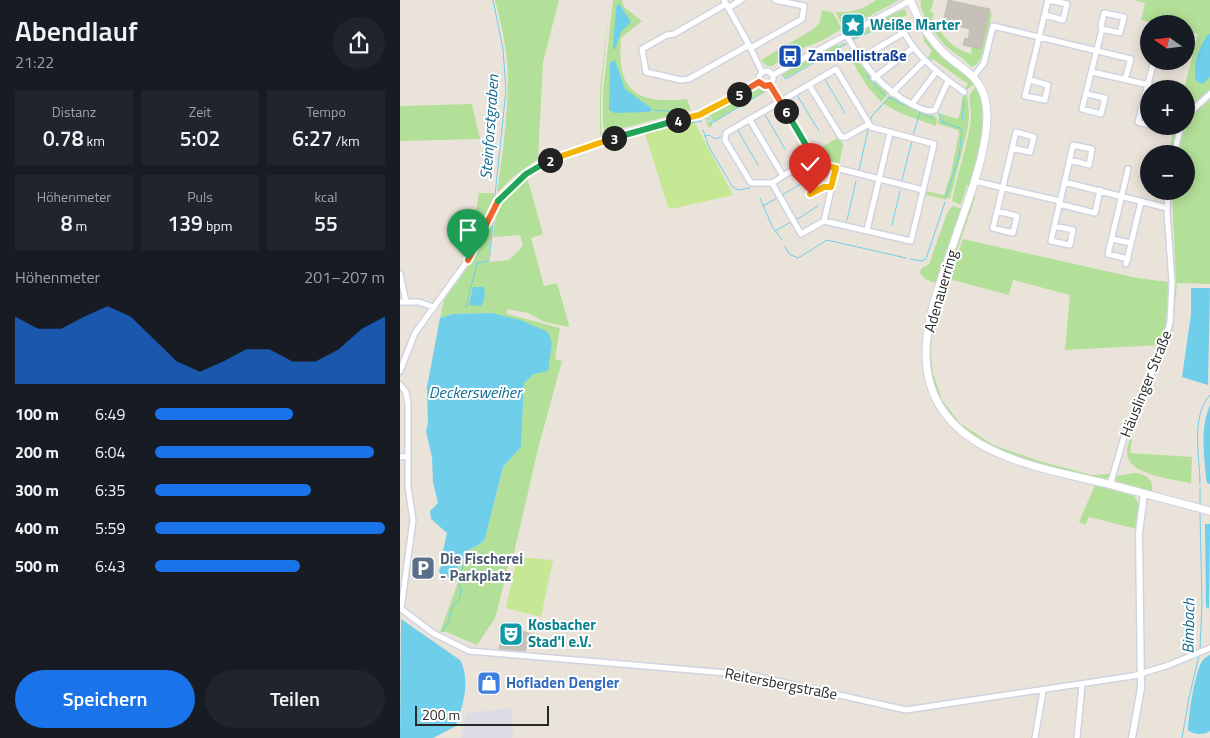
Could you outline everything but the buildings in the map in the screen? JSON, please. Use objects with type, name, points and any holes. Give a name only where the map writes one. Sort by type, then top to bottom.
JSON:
[{"type":"main road","name":"Adenauerring","points":[[910,0],[928,35],[942,51],[974,76],[982,91],[987,114],[982,151],[974,181],[929,327],[926,352],[927,368],[937,398],[946,414],[957,427],[977,443],[1028,464],[1204,509]]},
{"type":"street","points":[[741,0],[726,4],[674,34],[667,35],[642,49],[646,72],[681,80],[689,79],[802,19],[804,6],[775,0]]},
{"type":"street","points":[[772,75],[910,0]]},
{"type":"street","points":[[1030,80],[1048,85],[1045,100],[1025,96],[1048,0],[1067,4],[1063,20],[1045,15]]},
{"type":"street","points":[[726,4],[750,46],[762,72]]},
{"type":"street","points":[[1087,94],[1105,98],[1101,114],[1082,109],[1097,51],[1104,13],[1124,17],[1120,33],[1102,29]]},
{"type":"street","points":[[898,21],[903,33],[924,61],[964,92]]},
{"type":"street","points":[[974,76],[984,62],[993,26],[1130,59],[1125,80]]},
{"type":"street","points":[[858,55],[866,55],[903,33]]},
{"type":"street","points":[[846,35],[874,78],[892,93],[929,112],[935,110],[948,81]]},
{"type":"street","points":[[874,78],[913,48]]},
{"type":"street","points":[[892,93],[924,61]]},
{"type":"street","points":[[772,183],[801,234],[824,221],[911,241],[934,144],[873,128],[868,124],[836,68],[726,133],[725,140],[751,183],[772,183],[813,157]]},
{"type":"street","points":[[762,72],[768,71],[772,75],[773,79],[770,85]]},
{"type":"street","points":[[759,82],[762,72]]},
{"type":"street","points":[[912,104],[936,72]]},
{"type":"street","points":[[1092,72],[1140,82]]},
{"type":"street","points":[[759,82],[765,86],[770,85]]},
{"type":"street","points":[[400,371],[411,340],[468,260],[497,202],[515,183],[540,164],[616,137],[699,115],[719,106],[759,82]]},
{"type":"street","points":[[770,85],[813,157],[820,164],[923,190]]},
{"type":"street","points":[[809,85],[841,137],[846,137],[868,124]]},
{"type":"street","points":[[1195,108],[1210,94]]},
{"type":"street","points":[[750,120],[782,176]]},
{"type":"street","points":[[997,211],[1017,216],[1013,233],[993,228],[997,211],[1003,188],[1012,148],[1016,132],[1034,137],[1030,152],[1012,148]]},
{"type":"street","points":[[867,230],[890,133]]},
{"type":"street","points":[[1054,226],[1073,230],[1070,245],[1051,240],[1054,226],[1060,202],[1064,182],[1073,145],[1092,149],[1089,165],[1070,160]]},
{"type":"street","points":[[824,221],[836,168]]},
{"type":"street","points":[[1128,169],[1108,254],[1127,261],[1141,202]]},
{"type":"street","points":[[974,181],[1095,212],[1100,190]]},
{"type":"street","points":[[1064,182],[1167,208]]},
{"type":"street","points":[[810,194],[824,187],[831,187]]},
{"type":"street","name":"Häuslinger Straße","points":[[1110,485],[1125,434],[1163,348],[1170,322],[1172,282],[1167,200]]},
{"type":"street","points":[[1112,239],[1131,243]]},
{"type":"street","points":[[400,274],[403,302],[422,302],[433,307]]},
{"type":"street","points":[[400,384],[406,392],[408,405],[408,487],[413,520],[401,608]]},
{"type":"street","points":[[400,457],[408,456]]},
{"type":"street","points":[[1132,738],[1139,702],[1141,674],[1139,533],[1144,494]]},
{"type":"street","name":"Reitersbergstraße","points":[[401,608],[433,633],[469,651],[750,675],[901,710],[915,710],[1042,691],[1141,674],[1210,648]]},
{"type":"street","points":[[1077,738],[1082,685]]},
{"type":"street","points":[[1035,738],[1042,691]]},
{"type":"shaded area","points":[[513,708],[511,730],[514,732],[512,738],[461,738],[467,713]]},
{"type":"green space","points":[[495,0],[559,0],[543,62],[538,159],[513,177],[497,193],[505,127],[508,77],[505,45]]},
{"type":"green space","points":[[610,0],[601,93],[600,136],[600,91]]},
{"type":"green space","points":[[613,0],[622,0],[624,7],[642,21],[621,38],[620,56],[626,82],[633,91],[642,96],[669,100],[687,99],[691,110],[605,133],[603,124],[603,92]]},
{"type":"green space","points":[[876,0],[899,0],[868,17],[842,26],[836,12],[857,10]]},
{"type":"green space","points":[[921,0],[934,0],[930,12],[934,13],[932,19],[936,25],[953,45],[972,54],[971,47],[981,49],[989,12],[992,13],[983,52],[976,64],[972,67],[943,43],[925,18]]},
{"type":"green space","points":[[1133,0],[1210,0],[1210,284],[1177,283],[1173,329],[1168,347],[1160,345],[1065,350],[1070,295],[1013,280],[1009,295],[949,279],[963,239],[1137,278],[1176,283],[1172,200],[1195,200],[1195,145],[1170,145],[1173,135],[1195,135],[1195,80],[1186,80],[1189,70],[1195,70],[1195,46],[1198,34],[1195,33],[1195,15],[1142,15],[1145,3]]},
{"type":"green space","points":[[905,9],[907,15],[852,40],[855,35],[867,26]]},
{"type":"green space","points":[[822,10],[833,13],[841,27],[840,30],[821,41],[795,51],[772,66],[767,66],[761,60],[812,30],[819,24]]},
{"type":"green space","points":[[923,35],[975,84],[966,90],[965,88],[968,84],[933,59],[930,62],[927,59],[932,51],[924,41]]},
{"type":"green space","points":[[846,43],[786,78],[781,73],[823,49]]},
{"type":"green space","points":[[856,59],[888,92],[881,102],[867,86],[852,61]]},
{"type":"green space","points":[[977,87],[982,99],[984,123],[980,149],[970,186],[967,185],[961,205],[952,201],[970,128],[970,97],[973,90]]},
{"type":"green space","points":[[760,88],[767,90],[713,122],[710,116],[706,117],[707,121],[712,123],[712,126],[709,128],[704,116]]},
{"type":"green space","points":[[965,92],[967,93],[969,113],[968,128],[950,198],[943,199],[924,194],[925,191],[944,195],[951,173],[959,133],[958,130],[938,124],[938,113],[958,119]]},
{"type":"green space","points":[[891,95],[935,116],[937,118],[936,126],[902,114],[884,104],[871,116]]},
{"type":"green space","points":[[472,104],[480,139],[400,141],[400,106]]},
{"type":"green space","points":[[693,119],[733,195],[671,209],[668,207],[644,131]]},
{"type":"green space","points":[[839,137],[843,145],[839,165],[821,160],[815,151]]},
{"type":"green space","points":[[527,177],[543,234],[531,238],[544,286],[557,283],[569,327],[545,322],[528,313],[507,309],[507,314],[560,328],[555,359],[562,361],[538,449],[514,553],[511,553],[497,612],[494,620],[477,645],[446,632],[440,632],[458,582],[452,580],[459,566],[458,562],[439,559],[443,551],[462,558],[464,554],[485,539],[503,467],[521,447],[524,383],[534,374],[492,313],[453,314],[440,318],[444,300],[473,259],[489,222],[492,226],[488,262],[509,260],[523,246],[520,235],[493,237],[496,216],[501,202]]},
{"type":"green space","points":[[479,193],[494,193],[494,197],[471,244]]},
{"type":"green space","points":[[975,193],[932,333],[931,354],[933,373],[942,400],[960,423],[993,445],[1039,461],[1092,475],[1111,474],[1105,480],[1026,461],[985,444],[958,423],[938,395],[929,361],[932,325],[939,298]]},
{"type":"green space","points":[[953,206],[963,209],[938,284],[925,279],[920,273],[921,269],[929,264],[948,211]]},
{"type":"green space","points":[[1133,432],[1130,453],[1192,457],[1191,483],[1146,473],[1132,464],[1127,452]]},
{"type":"green space","points":[[1135,473],[1149,478],[1152,484],[1152,492],[1119,484],[1115,479],[1116,476]]},
{"type":"green space","points":[[1095,485],[1134,496],[1139,507],[1137,529],[1089,517],[1085,525],[1079,522]]},
{"type":"green space","points":[[517,557],[553,560],[541,617],[506,608]]},
{"type":"water","points":[[619,3],[631,22],[621,32],[615,49],[613,49],[616,8]]},
{"type":"water","points":[[1208,34],[1210,34],[1210,77],[1203,84],[1196,81],[1195,75],[1199,50]]},
{"type":"water","points":[[615,60],[625,89],[651,108],[650,112],[615,113],[609,110],[610,63]]},
{"type":"water","points":[[473,287],[483,287],[484,289],[485,297],[481,306],[469,305]]},
{"type":"water","points":[[1191,288],[1210,288],[1208,385],[1182,377],[1191,314]]},
{"type":"water","name":"Deckersweiher","points":[[492,313],[520,320],[548,332],[552,343],[548,371],[534,374],[524,383],[521,447],[503,467],[485,539],[465,552],[466,557],[464,560],[443,551],[447,533],[431,519],[430,511],[438,503],[433,482],[432,457],[426,431],[428,424],[427,387],[440,318],[453,314]]},
{"type":"water","points":[[1210,405],[1210,484],[1207,483],[1206,478],[1204,442],[1205,423]]},
{"type":"water","points":[[1205,524],[1210,524],[1209,609],[1206,607]]},
{"type":"water","points":[[445,559],[460,563],[454,575],[450,578],[440,574],[439,570]]},
{"type":"water","points":[[401,619],[460,660],[463,668],[465,693],[456,726],[433,738],[400,738]]},
{"type":"water","points":[[1210,655],[1210,731],[1196,734],[1188,730],[1192,696],[1201,663]]},
{"type":"waterway","name":"Steinforstgraben","points":[[493,0],[503,49],[506,90],[495,196]]},
{"type":"waterway","points":[[852,40],[890,23]]},
{"type":"waterway","points":[[782,75],[786,79],[846,44]]},
{"type":"waterway","points":[[877,52],[882,49]]},
{"type":"waterway","points":[[869,57],[873,54]]},
{"type":"waterway","points":[[866,75],[885,96]]},
{"type":"waterway","points":[[824,78],[845,113]]},
{"type":"waterway","points":[[707,119],[709,118],[712,123],[764,92]]},
{"type":"waterway","points":[[797,95],[819,131]]},
{"type":"waterway","points":[[888,97],[934,119]]},
{"type":"waterway","points":[[870,121],[872,116],[889,97]]},
{"type":"waterway","points":[[962,120],[964,100]]},
{"type":"waterway","points":[[651,110],[677,112]]},
{"type":"waterway","points":[[937,111],[944,123]]},
{"type":"waterway","points":[[913,135],[920,112]]},
{"type":"waterway","points":[[764,113],[785,149]]},
{"type":"waterway","points":[[685,124],[702,121]]},
{"type":"waterway","points":[[942,122],[960,128],[962,131],[959,156],[945,199]]},
{"type":"waterway","points":[[737,129],[758,165]]},
{"type":"waterway","points":[[703,130],[709,147],[732,186],[738,190],[750,188]]},
{"type":"waterway","points":[[859,170],[868,130]]},
{"type":"waterway","points":[[705,136],[709,135],[716,139],[720,137]]},
{"type":"waterway","points":[[902,180],[912,141]]},
{"type":"waterway","points":[[782,195],[814,176]]},
{"type":"waterway","points":[[847,220],[856,181]]},
{"type":"waterway","points":[[892,225],[900,191]]},
{"type":"waterway","points":[[760,198],[772,226],[782,240]]},
{"type":"waterway","points":[[763,206],[777,198]]},
{"type":"waterway","points":[[910,259],[922,261],[926,259],[945,202]]},
{"type":"waterway","points":[[796,220],[818,206]]},
{"type":"waterway","name":"Steinforstgraben","points":[[466,307],[477,263],[489,261],[494,215]]},
{"type":"waterway","points":[[775,231],[791,222]]},
{"type":"waterway","points":[[785,246],[789,254],[798,258],[827,240],[906,258]]},
{"type":"waterway","name":"Bimbach","points":[[1200,484],[1198,426],[1200,414],[1210,395]]},
{"type":"waterway","name":"Bimbach","points":[[1200,488],[1200,504]]},
{"type":"waterway","name":"Bimbach","points":[[1200,514],[1202,603],[1200,649]]},
{"type":"waterway","name":"Steinforstgraben","points":[[443,630],[449,621],[452,607],[459,600],[461,590],[459,583],[464,560]]},
{"type":"waterway","name":"Bimbach","points":[[1182,738],[1199,656]]},
{"type":"place","name":"Weiße Marter","points":[[853,25]]},
{"type":"place","name":"Zambellistraße","points":[[790,56]]},
{"type":"place","name":"Die Fischerei - Parkplatz","points":[[423,568]]},
{"type":"place","name":"Kosbacher Stad'l e.V.","points":[[511,634]]},
{"type":"place","name":"Hofladen Dengler","points":[[489,683]]},
{"type":"route","points":[[468,260],[497,202],[515,183],[540,164],[616,137],[699,115],[719,106],[759,82],[765,86],[770,85],[816,161],[820,164],[836,168],[831,187],[824,187],[810,194]]}]
